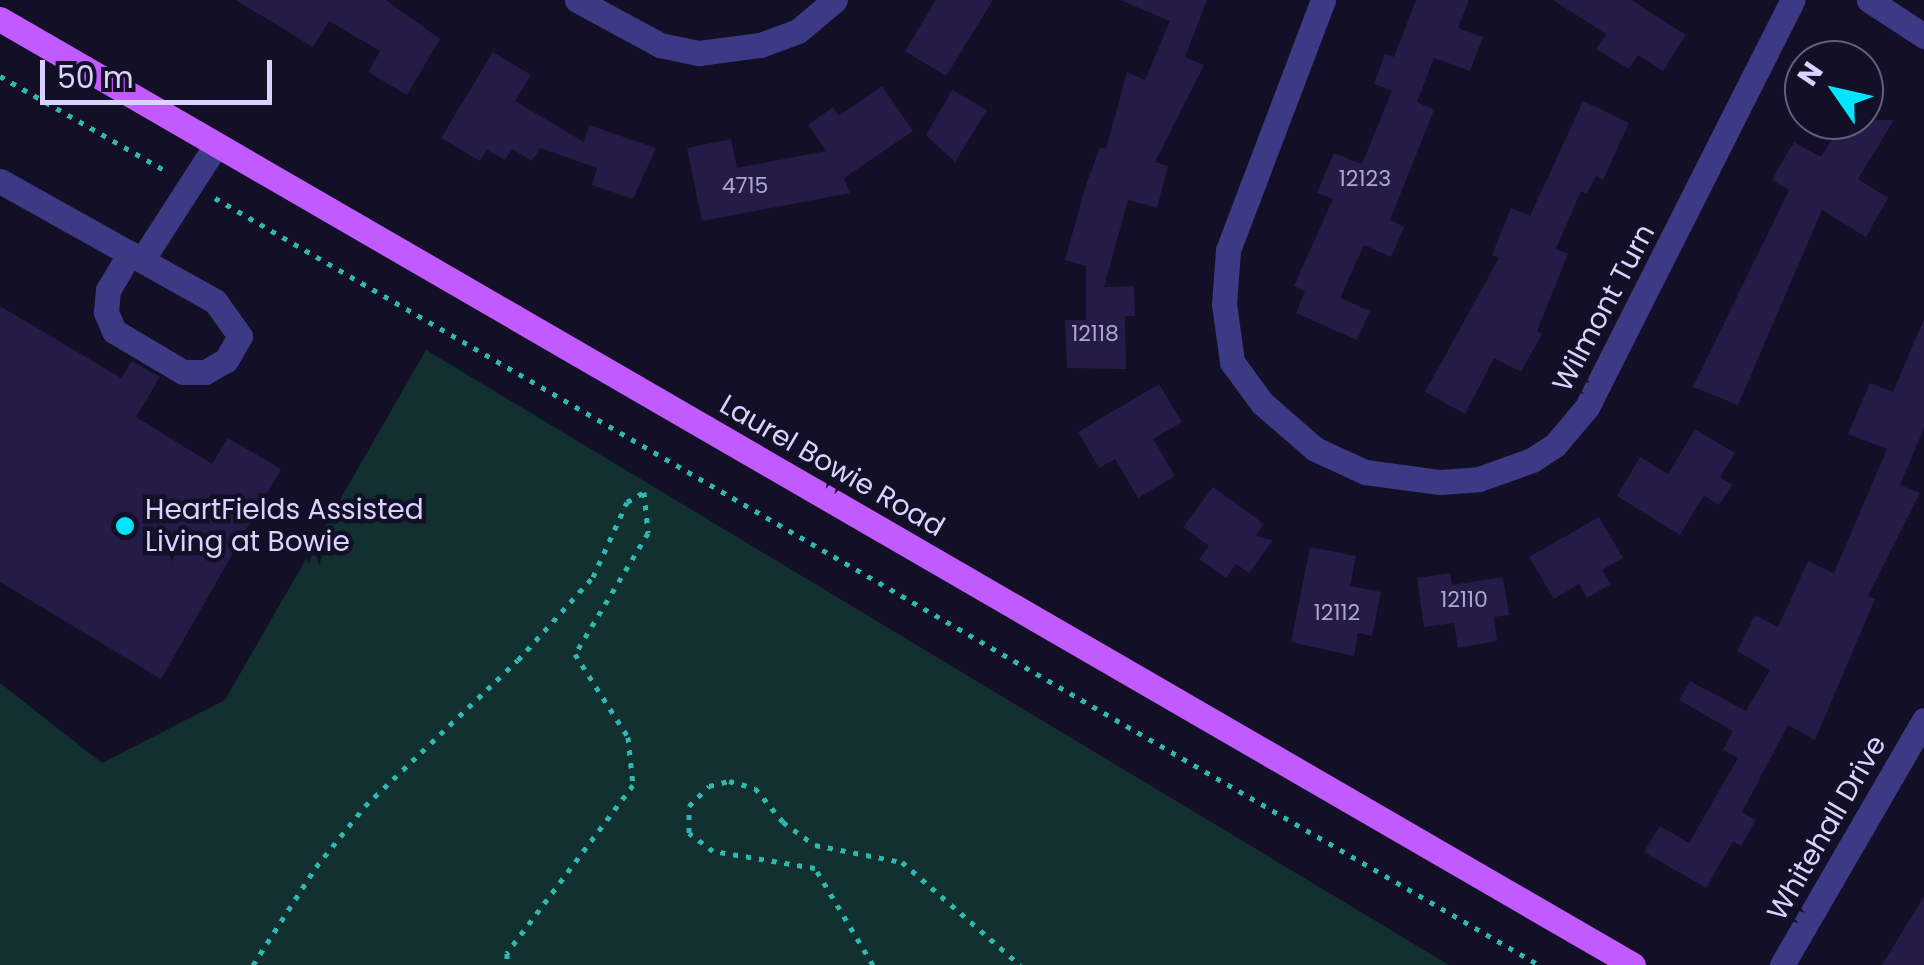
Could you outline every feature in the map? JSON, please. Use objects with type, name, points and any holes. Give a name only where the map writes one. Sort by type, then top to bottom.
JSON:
[{"type":"main road","name":"Laurel Bowie Road","points":[[0,20],[1634,965]]},
{"type":"street","points":[[578,0],[660,44],[700,53],[760,45],[798,31],[835,0]]},
{"type":"street","name":"Wilmont Turn","points":[[1323,0],[1228,250],[1224,304],[1232,362],[1262,403],[1329,457],[1365,472],[1440,482],[1510,471],[1555,445],[1579,418],[1619,352],[1792,0]]},
{"type":"street","points":[[1869,0],[1924,36]]},
{"type":"street","points":[[0,180],[136,257],[215,301],[240,336],[226,360],[205,372],[183,372],[114,330],[106,312],[108,290],[136,257],[191,184],[216,145]]},
{"type":"street","name":"Whitehall Drive","points":[[1782,965],[1924,720]]},
{"type":"path","points":[[0,76],[1539,965]]},
{"type":"path","points":[[253,965],[316,867],[366,806],[518,660],[593,577],[627,502],[644,492],[648,533],[574,654],[628,737],[633,786],[508,953],[507,965]]},
{"type":"path","points":[[873,965],[815,868],[713,851],[689,832],[689,806],[709,786],[729,781],[755,788],[782,822],[815,845],[902,862],[1020,965]]},
{"type":"green space","points":[[426,350],[1449,965],[0,965],[0,683],[102,763],[225,700]]},
{"type":"building","points":[[236,0],[386,0],[440,39],[407,95],[368,72],[380,51],[329,21],[313,47]]},
{"type":"building","points":[[936,0],[993,0],[946,76],[905,51]]},
{"type":"building","points":[[1120,0],[1207,0],[1185,57],[1204,65],[1155,162],[1168,166],[1157,208],[1128,200],[1104,287],[1134,286],[1135,316],[1125,316],[1126,369],[1067,368],[1065,320],[1086,320],[1086,266],[1065,260],[1086,185],[1100,147],[1106,149],[1127,72],[1145,80],[1170,21]]},
{"type":"building","points":[[1416,0],[1469,0],[1458,28],[1483,37],[1470,71],[1434,58],[1417,102],[1434,110],[1390,220],[1404,227],[1391,257],[1364,245],[1340,298],[1370,311],[1357,340],[1296,313],[1305,291],[1294,286],[1333,199],[1317,193],[1334,153],[1362,164],[1392,91],[1374,84],[1385,54],[1394,57]]},
{"type":"building","points":[[1553,0],[1631,0],[1686,35],[1663,71],[1638,55],[1629,69],[1596,49],[1606,34]]},
{"type":"building","points":[[493,52],[531,75],[515,101],[584,142],[589,125],[656,148],[633,199],[592,185],[597,168],[540,148],[532,161],[512,149],[505,160],[487,150],[480,161],[441,138]]},
{"type":"building","points":[[882,86],[913,131],[844,178],[850,193],[702,221],[687,148],[731,139],[737,168],[826,151],[808,125],[833,107],[839,116]]},
{"type":"building","points":[[952,90],[987,110],[955,162],[926,135]]},
{"type":"building","points":[[1583,101],[1629,123],[1603,180],[1596,176],[1587,194],[1581,191],[1556,249],[1568,254],[1537,331],[1542,334],[1521,372],[1494,358],[1465,414],[1425,392],[1499,258],[1492,255],[1511,208],[1530,216]]},
{"type":"building","points":[[1884,120],[1894,120],[1884,136]]},
{"type":"building","points":[[1831,140],[1882,140],[1858,179],[1888,198],[1866,237],[1822,210],[1738,405],[1693,387],[1789,190],[1772,180],[1779,167],[1794,142],[1821,157]]},
{"type":"building","name":"HeartFields Assisted Living at Bowie","points":[[0,306],[121,378],[132,361],[160,377],[136,417],[212,464],[228,438],[281,469],[161,679],[0,582]]},
{"type":"building","points":[[1924,319],[1924,428],[1900,485],[1920,493],[1868,596],[1875,599],[1815,740],[1788,725],[1742,812],[1756,820],[1741,846],[1733,841],[1706,888],[1644,852],[1660,826],[1689,843],[1738,758],[1723,750],[1733,731],[1679,700],[1690,681],[1746,711],[1770,670],[1737,651],[1755,615],[1778,627],[1808,561],[1834,573],[1887,449],[1848,434],[1870,383],[1893,392]]},
{"type":"building","points":[[1159,384],[1182,422],[1153,439],[1175,476],[1138,498],[1115,459],[1099,468],[1078,432]]},
{"type":"building","points":[[1695,429],[1735,453],[1720,477],[1732,485],[1719,505],[1704,495],[1680,535],[1617,496],[1640,457],[1668,474]]},
{"type":"building","points":[[1213,487],[1264,524],[1255,536],[1273,540],[1249,573],[1236,564],[1226,578],[1199,559],[1209,546],[1183,527]]},
{"type":"building","points":[[1599,517],[1623,558],[1602,570],[1611,584],[1587,598],[1579,584],[1554,599],[1529,557]]},
{"type":"building","points":[[1310,547],[1356,556],[1350,586],[1381,592],[1372,636],[1358,633],[1354,656],[1291,642]]},
{"type":"building","points":[[1450,573],[1452,585],[1503,577],[1509,615],[1494,617],[1497,641],[1458,648],[1454,623],[1424,627],[1417,578]]},
{"type":"building","points":[[1924,896],[1924,965],[1882,965]]},
{"type":"place","name":"HeartFields Assisted Living at Bowie","points":[[125,526]]}]
